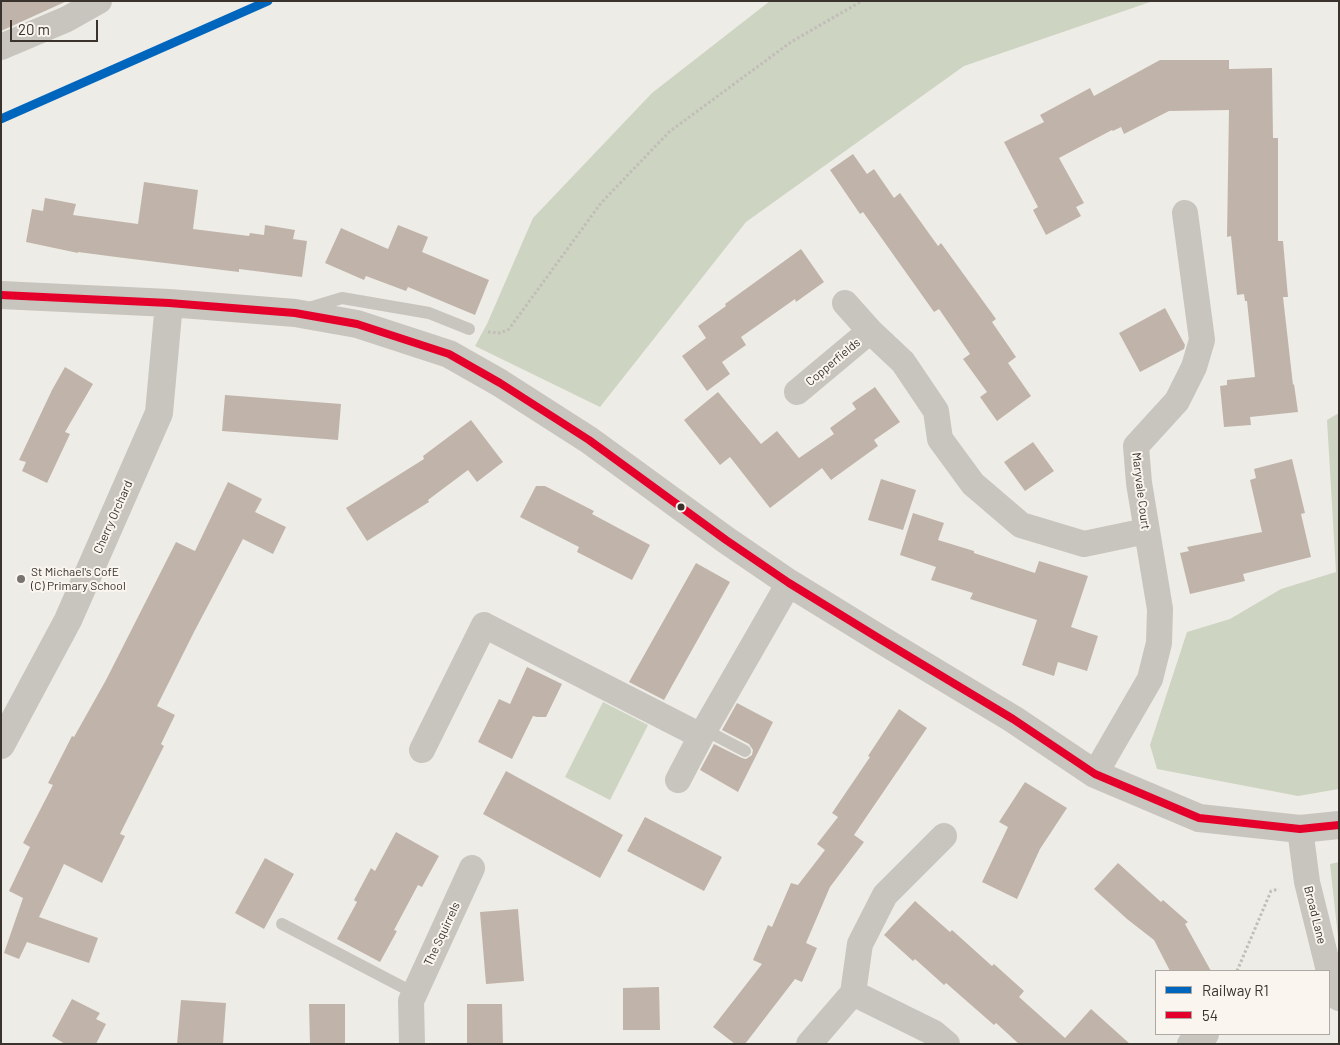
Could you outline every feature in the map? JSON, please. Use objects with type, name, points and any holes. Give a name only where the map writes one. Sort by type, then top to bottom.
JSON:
[{"type":"street","points":[[1,48],[67,19],[99,1]]},
{"type":"street","name":"Maryvale Court","points":[[1095,774],[1150,679],[1159,643],[1160,609],[1139,484],[1136,446],[1177,401],[1194,367],[1202,340],[1185,213]]},
{"type":"street","points":[[1,295],[170,303],[294,313],[357,324],[449,354],[500,383],[590,440],[726,540],[789,583],[1013,719],[1095,774],[1199,818],[1300,830],[1339,825]]},
{"type":"street","name":"Cherry Orchard","points":[[1,745],[68,620],[160,412],[170,303]]},
{"type":"street","name":"Copperfields","points":[[845,303],[902,362],[936,411],[940,439],[973,484],[1021,525],[1084,544],[1146,531]]},
{"type":"street","name":"Copperfields","points":[[797,392],[870,331]]},
{"type":"street","points":[[678,780],[789,583]]},
{"type":"street","points":[[422,750],[484,625],[703,733]]},
{"type":"street","name":"Broad Lane","points":[[1300,830],[1307,882],[1329,970]]},
{"type":"street","points":[[809,1044],[852,993],[860,944],[885,895],[944,836]]},
{"type":"street","name":"The Squirrels","points":[[413,997],[472,868]]},
{"type":"street","name":"Broad Lane","points":[[1330,975],[1333,987],[1339,998]]},
{"type":"street","points":[[852,993],[934,1033],[947,1044]]},
{"type":"street","points":[[412,1044],[413,997]]},
{"type":"street","points":[[1190,1044],[1204,1035]]},
{"type":"lane","points":[[294,313],[342,298],[429,313],[469,329]]},
{"type":"lane","points":[[703,733],[745,751]]},
{"type":"lane","points":[[282,924],[413,997]]},
{"type":"path","points":[[469,329],[500,333],[509,329],[601,202],[669,132],[791,42],[862,1]]},
{"type":"path","points":[[1237,970],[1271,891],[1307,882]]},
{"type":"green space","points":[[770,1],[1153,1],[964,66],[746,222],[600,407],[475,346],[487,324],[533,218],[652,93]]},
{"type":"green space","points":[[1339,413],[1339,789],[1298,796],[1157,769],[1150,745],[1187,632],[1230,619],[1281,589],[1336,572],[1327,420]]},
{"type":"green space","points":[[603,702],[648,725],[610,800],[565,777]]},
{"type":"green space","points":[[1339,862],[1339,946],[1330,864]]},
{"type":"building","points":[[1,1],[67,1],[1,31]]},
{"type":"building","points":[[1160,60],[1229,60],[1229,69],[1272,68],[1273,138],[1278,138],[1278,241],[1283,241],[1288,297],[1283,297],[1298,412],[1250,417],[1251,425],[1224,427],[1220,386],[1227,385],[1227,380],[1255,377],[1247,301],[1245,301],[1244,294],[1237,295],[1231,236],[1227,237],[1229,110],[1169,111],[1124,134],[1121,127],[1112,130],[1059,158],[1084,203],[1076,207],[1081,216],[1046,235],[1033,210],[1038,207],[1004,142],[1044,122],[1040,115],[1090,88],[1094,96]]},
{"type":"building","points":[[853,154],[867,174],[874,169],[894,198],[900,193],[938,246],[941,243],[996,319],[992,322],[1016,357],[1008,363],[1031,396],[997,421],[980,397],[987,392],[963,359],[970,354],[939,309],[934,312],[863,212],[860,214],[830,170]]},
{"type":"building","points":[[144,182],[198,190],[193,229],[249,236],[250,233],[264,235],[265,225],[295,230],[293,239],[307,241],[302,277],[239,269],[239,272],[78,253],[26,242],[32,209],[43,211],[45,198],[76,204],[73,215],[138,224]]},
{"type":"building","points":[[398,225],[428,237],[422,252],[489,280],[475,315],[408,287],[406,291],[366,276],[364,280],[325,263],[341,228],[388,249]]},
{"type":"building","points":[[801,249],[824,282],[796,302],[795,299],[741,337],[746,345],[722,362],[730,374],[707,391],[682,356],[706,338],[698,326]]},
{"type":"building","points":[[1165,308],[1185,345],[1184,349],[1140,372],[1119,333]]},
{"type":"building","points":[[65,367],[93,384],[65,432],[70,434],[47,483],[22,471],[26,462],[19,460]]},
{"type":"building","points":[[875,387],[900,422],[874,440],[878,446],[831,480],[822,468],[770,508],[730,457],[720,465],[684,420],[718,392],[761,444],[777,431],[799,458],[834,434],[830,428],[856,409],[852,403]]},
{"type":"building","points":[[225,395],[341,404],[338,440],[222,431]]},
{"type":"building","points":[[471,420],[503,462],[477,482],[468,470],[428,500],[429,502],[367,541],[346,508],[424,459],[423,456]]},
{"type":"building","points":[[1033,442],[1054,471],[1025,491],[1004,462]]},
{"type":"building","points":[[1292,459],[1305,513],[1301,514],[1311,557],[1243,574],[1245,581],[1190,594],[1180,553],[1189,551],[1187,547],[1262,532],[1250,480],[1256,478],[1254,469]]},
{"type":"building","points":[[881,479],[916,490],[903,530],[868,520]]},
{"type":"building","points":[[228,482],[262,499],[255,512],[286,527],[273,554],[243,539],[194,632],[157,706],[175,715],[161,744],[164,746],[120,834],[125,836],[102,883],[64,864],[39,917],[98,938],[89,963],[27,942],[19,959],[4,953],[23,898],[9,891],[30,847],[23,843],[53,785],[48,783],[72,736],[74,737],[106,680],[176,542],[195,551]]},
{"type":"building","points":[[536,486],[545,486],[594,511],[592,514],[650,545],[632,580],[577,552],[579,547],[520,517]]},
{"type":"building","points":[[913,513],[944,523],[938,540],[974,551],[974,553],[1035,573],[1039,561],[1088,576],[1071,627],[1098,636],[1087,671],[1058,662],[1054,676],[1022,665],[1037,620],[970,599],[973,593],[931,580],[936,567],[900,555]]},
{"type":"building","points":[[696,563],[730,582],[664,700],[629,682]]},
{"type":"building","points":[[527,667],[562,684],[546,717],[533,716],[512,759],[478,742],[499,699],[510,704]]},
{"type":"building","points":[[737,703],[773,722],[738,792],[700,770],[714,744],[742,758],[746,759],[752,755],[753,750],[749,744],[722,730]]},
{"type":"building","points":[[899,709],[927,728],[854,835],[864,842],[830,887],[806,943],[817,948],[802,982],[795,979],[745,1044],[735,1044],[713,1027],[762,964],[753,960],[768,925],[772,927],[791,883],[798,885],[825,850],[817,844],[838,817],[832,813],[870,757],[868,756]]},
{"type":"building","points":[[506,771],[623,835],[600,878],[483,814]]},
{"type":"building","points":[[1025,782],[1067,808],[1040,849],[1017,899],[982,882],[1008,827],[999,822]]},
{"type":"building","points":[[645,817],[722,857],[704,891],[627,851]]},
{"type":"building","points":[[396,832],[439,856],[422,887],[418,885],[394,930],[397,931],[380,962],[337,939],[357,902],[354,900],[371,868],[375,871]]},
{"type":"building","points":[[265,858],[294,874],[264,929],[235,913]]},
{"type":"building","points":[[1118,863],[1161,902],[1163,900],[1188,922],[1185,924],[1210,970],[1169,970],[1154,940],[1094,889]]},
{"type":"building","points":[[915,901],[950,932],[952,930],[992,966],[994,964],[1024,991],[1019,997],[1065,1038],[1091,1009],[1130,1044],[1019,1044],[946,983],[944,985],[915,959],[913,961],[884,935]]},
{"type":"building","points":[[518,909],[524,981],[486,984],[480,912]]},
{"type":"building","points":[[659,987],[660,1030],[623,1030],[623,988]]},
{"type":"building","points":[[72,999],[100,1013],[96,1019],[106,1024],[96,1044],[65,1044],[52,1036]]},
{"type":"building","points":[[181,1000],[226,1003],[223,1044],[177,1044]]},
{"type":"building","points":[[309,1004],[345,1004],[345,1044],[310,1044]]},
{"type":"building","points":[[467,1004],[502,1004],[503,1044],[467,1044]]},
{"type":"rail line","name":"R1","points":[[1,119],[268,1]]},
{"type":"transit line","name":"54","points":[[1,295],[169,303],[295,313],[357,324],[449,354],[500,383],[589,440],[726,540],[789,583],[1013,719],[1095,774],[1199,818],[1300,829],[1339,825]]},
{"type":"place","name":"St Michael's CofE (C) Primary School","points":[[21,579]]}]
